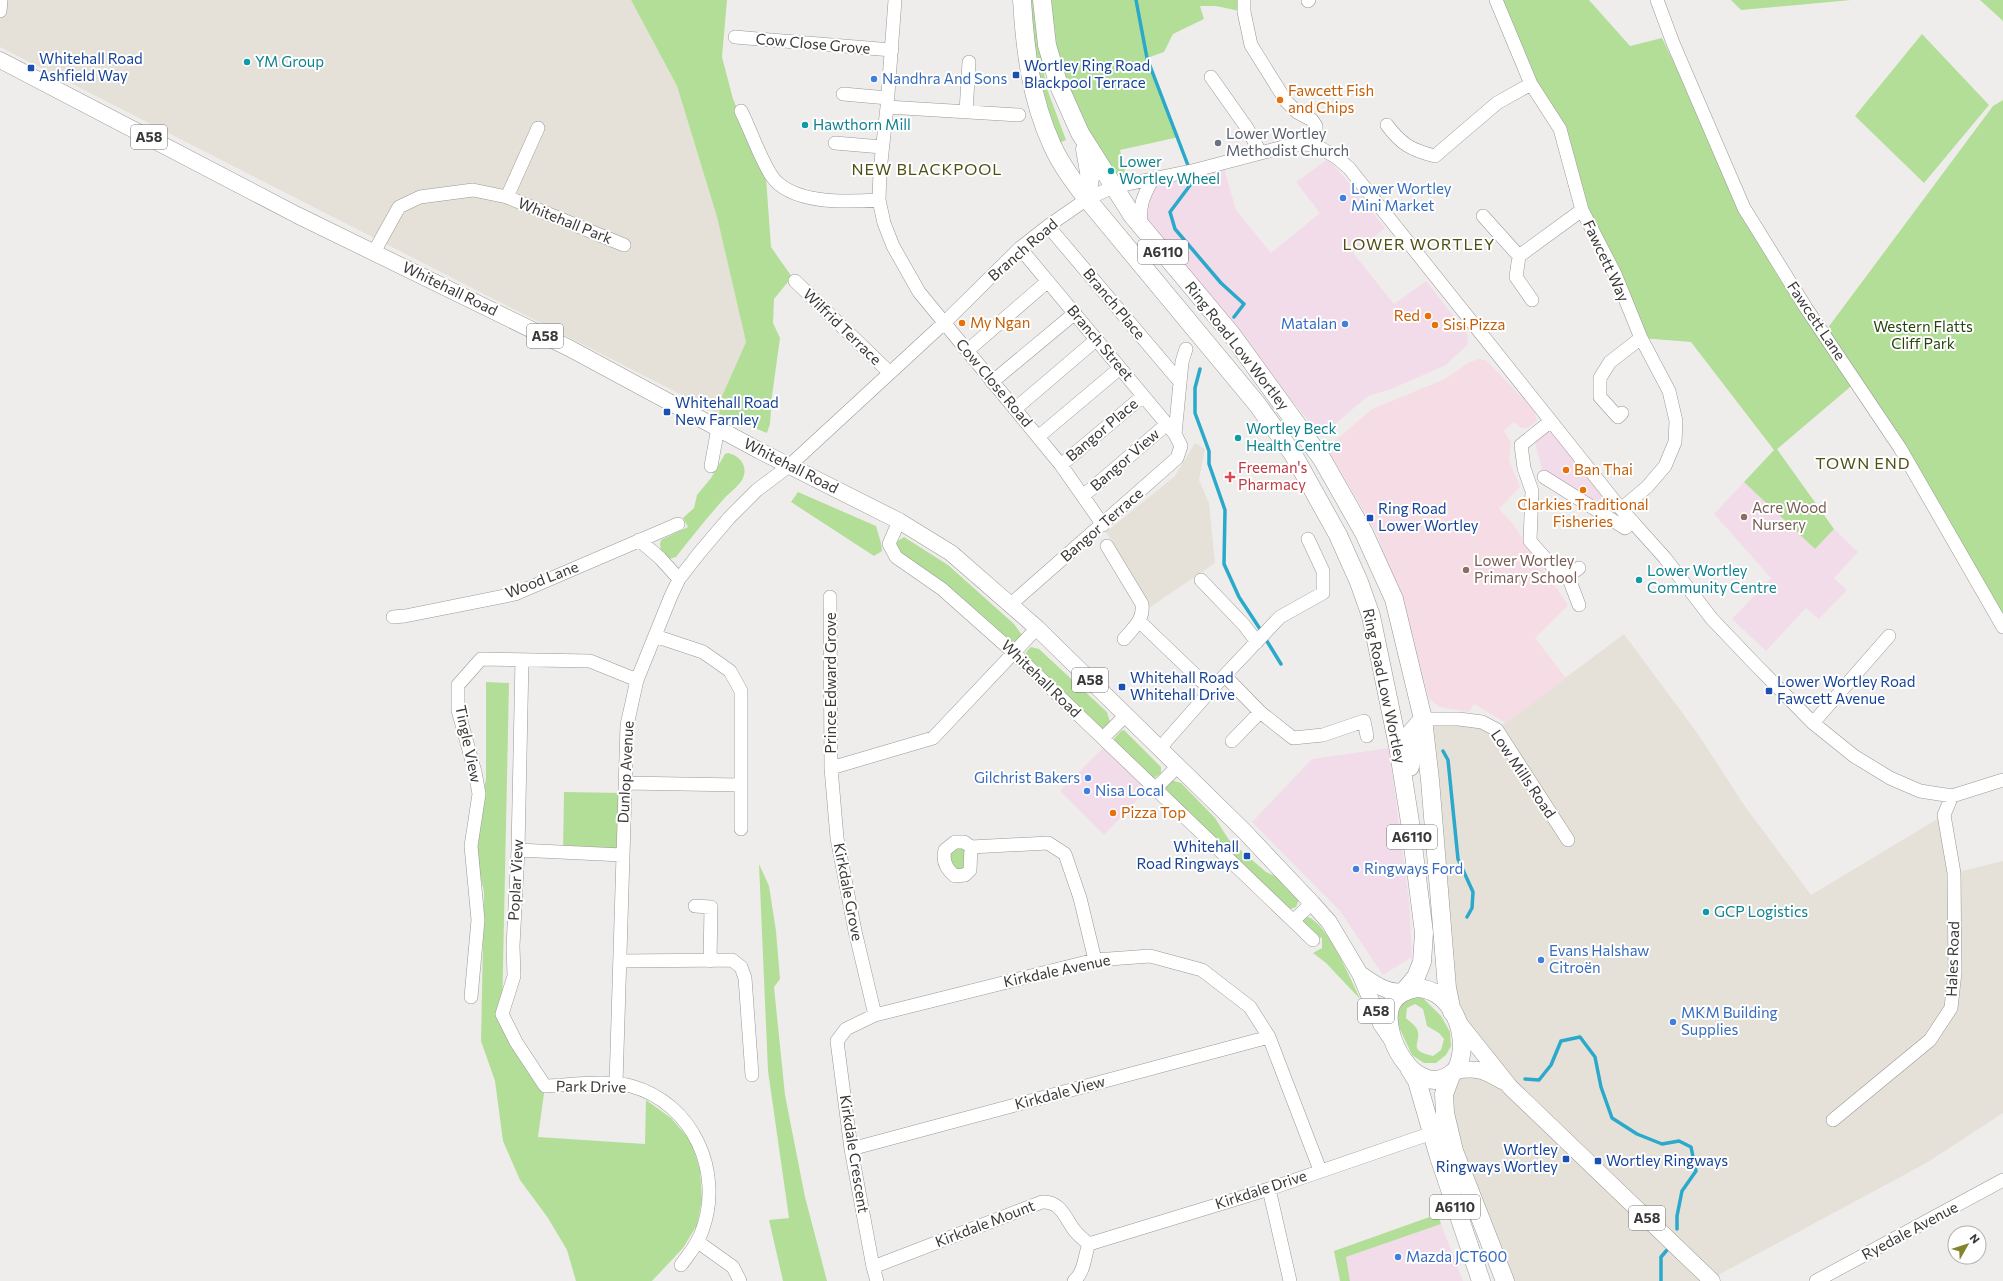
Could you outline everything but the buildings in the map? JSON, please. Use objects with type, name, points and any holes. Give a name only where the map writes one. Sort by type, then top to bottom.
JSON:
[{"type":"highway","name":"Ring Road Low Wortley","points":[[1022,0],[1027,66],[1041,116],[1052,146],[1070,177],[1087,199],[1257,404],[1293,454],[1338,535],[1359,582],[1371,616],[1398,746],[1410,822],[1424,933],[1422,962],[1416,977],[1404,991]]},
{"type":"highway","name":"Ring Road Low Wortley","points":[[1042,0],[1047,45],[1059,86],[1080,133],[1113,187],[1141,225],[1232,335],[1322,458],[1364,533],[1394,599],[1423,719],[1430,780],[1447,988],[1456,1017]]},
{"type":"highway","name":"A6110","points":[[1080,133],[1088,160],[1090,178],[1087,199]]},
{"type":"highway","name":"A6110","points":[[1112,230],[1108,212],[1109,198],[1113,187]]},
{"type":"highway","points":[[1410,822],[1410,734],[1423,719]]},
{"type":"highway","name":"A6110","points":[[1481,1281],[1432,1133],[1417,1081],[1395,1045],[1390,1026],[1389,1010],[1392,1002],[1404,991],[1426,988],[1435,992],[1444,999],[1456,1017],[1462,1040],[1462,1052],[1459,1065],[1453,1072],[1444,1094],[1446,1113],[1454,1151],[1505,1281]]},
{"type":"highway","name":"A6110","points":[[1408,1067],[1427,1080],[1437,1080],[1453,1072]]},
{"type":"main road","name":"Whitehall Road","points":[[0,60],[297,215],[569,348],[789,466],[899,520],[951,553],[1038,628],[1244,831],[1312,903],[1329,922],[1360,974],[1382,1024],[1395,1045]]},
{"type":"main road","name":"Whitehall Road","points":[[1360,974],[1380,987],[1396,992],[1404,991]]},
{"type":"main road","name":"A58","points":[[1456,1017],[1510,1087],[1712,1281]]},
{"type":"main road","name":"A58","points":[[1453,1072],[1474,1069],[1487,1072],[1510,1087]]},
{"type":"street","points":[[0,11],[1,0]]},
{"type":"street","name":"Cow Close Road","points":[[895,0],[892,50],[882,147],[879,200],[884,223],[893,246],[919,292],[1038,437],[1103,525]]},
{"type":"street","name":"Fawcett Way","points":[[1496,0],[1531,84],[1560,129],[1582,210],[1615,274],[1641,338],[1669,391],[1676,421],[1675,442],[1665,466],[1647,487],[1621,509]]},
{"type":"street","name":"Fawcett Lane","points":[[1657,0],[1673,43],[1744,208],[1806,308],[1900,448],[2003,627]]},
{"type":"street","points":[[1244,6],[1251,45],[1286,101],[1297,112],[1312,120],[1316,126],[1317,146],[1336,157],[1349,168],[1621,509],[1665,558],[1712,619],[1813,724],[1854,756],[1890,778],[1920,791],[1952,796],[2003,780]]},
{"type":"street","name":"Cow Close Grove","points":[[735,37],[892,50]]},
{"type":"street","points":[[966,112],[969,62]]},
{"type":"street","points":[[1211,77],[1247,128],[1260,152]]},
{"type":"street","points":[[1387,125],[1398,139],[1416,151],[1435,156],[1497,103],[1531,84]]},
{"type":"street","points":[[843,94],[887,103],[966,112],[1019,115]]},
{"type":"street","points":[[741,111],[771,175],[782,187],[803,196],[841,202],[879,200]]},
{"type":"street","name":"Whitehall Park","points":[[507,197],[538,128]]},
{"type":"street","points":[[835,143],[882,147]]},
{"type":"street","name":"Branch Road","points":[[789,466],[944,323],[1020,248],[1048,226],[1087,199],[1113,187],[1192,171],[1260,152],[1295,145],[1317,146]]},
{"type":"street","points":[[1141,225],[1139,211],[1142,200],[1152,180]]},
{"type":"street","name":"Whitehall Park","points":[[374,252],[399,207],[420,197],[473,190],[507,197],[624,245]]},
{"type":"street","points":[[1532,300],[1516,277],[1519,256],[1582,210]]},
{"type":"street","points":[[1484,216],[1519,256]]},
{"type":"street","name":"Branch Place","points":[[1048,226],[1180,382]]},
{"type":"street","name":"Branch Street","points":[[1020,248],[1174,432]]},
{"type":"street","name":"Wilfrid Terrace","points":[[795,281],[890,373]]},
{"type":"street","points":[[967,351],[1048,281]]},
{"type":"street","points":[[992,382],[1075,313]]},
{"type":"street","points":[[1622,413],[1618,417],[1600,397],[1600,378],[1610,362],[1641,338]]},
{"type":"street","points":[[1015,409],[1096,339]]},
{"type":"street","points":[[1174,432],[1182,362],[1186,349]]},
{"type":"street","points":[[1038,437],[1120,368]]},
{"type":"street","name":"Bangor Place","points":[[1060,465],[1143,396]]},
{"type":"street","points":[[1551,421],[1521,445],[1524,468],[1532,491],[1530,541],[1552,566],[1568,576],[1579,605]]},
{"type":"street","points":[[711,466],[718,428]]},
{"type":"street","name":"Bangor View","points":[[1083,496],[1174,432]]},
{"type":"street","name":"Bangor Terrace","points":[[1011,604],[1103,525],[1176,458],[1180,452],[1174,432]]},
{"type":"street","name":"Dunlop Avenue","points":[[616,1084],[627,725],[638,680],[679,579],[729,518],[757,490],[789,466]]},
{"type":"street","points":[[1544,477],[1624,528],[1633,522]]},
{"type":"street","name":"Whitehall Road","points":[[899,520],[889,544],[896,557],[942,590],[1014,653],[1294,920],[1312,940]]},
{"type":"street","name":"Wood Lane","points":[[393,617],[405,616],[515,594],[678,524]]},
{"type":"street","points":[[1160,748],[1211,690],[1280,617],[1323,593],[1323,571],[1308,539]]},
{"type":"street","points":[[639,540],[660,558],[679,579]]},
{"type":"street","points":[[1106,546],[1142,604],[1143,611],[1140,622],[1124,638]]},
{"type":"street","points":[[1568,576],[1579,568]]},
{"type":"street","points":[[1201,580],[1244,625],[1257,642]]},
{"type":"street","name":"Prince Edward Grove","points":[[830,597],[831,768]]},
{"type":"street","points":[[1140,622],[1211,690]]},
{"type":"street","points":[[831,768],[933,738],[1038,628]]},
{"type":"street","points":[[655,636],[703,652],[730,671],[741,691],[741,829]]},
{"type":"street","points":[[1813,724],[1889,636]]},
{"type":"street","name":"Tingle View","points":[[470,997],[478,920],[471,846],[479,794],[475,772],[458,710],[458,685],[481,659],[590,661],[638,680]]},
{"type":"street","name":"Poplar View","points":[[522,660],[518,850],[513,946],[514,976],[502,1014],[516,1042],[545,1086]]},
{"type":"street","points":[[1225,676],[1260,712],[1293,738],[1323,735],[1362,716],[1368,736]]},
{"type":"street","points":[[1232,741],[1260,712]]},
{"type":"street","points":[[1103,738],[1126,715]]},
{"type":"street","name":"Low Mills Road","points":[[1423,719],[1459,719],[1482,722],[1497,730],[1568,840]]},
{"type":"street","points":[[1155,789],[1178,766]]},
{"type":"street","name":"Kirkdale Grove","points":[[831,768],[837,838],[855,931],[875,1015]]},
{"type":"street","points":[[625,783],[740,785]]},
{"type":"street","name":"Hales Road","points":[[1833,1120],[1930,1040],[1951,1008],[1955,972],[1954,873],[1944,815],[1952,796]]},
{"type":"street","points":[[971,847],[1048,843],[1065,854],[1080,898],[1095,960]]},
{"type":"street","points":[[518,850],[622,855]]},
{"type":"street","points":[[1294,920],[1312,903]]},
{"type":"street","points":[[695,906],[715,907],[710,960]]},
{"type":"street","name":"Kirkdale Avenue","points":[[846,1029],[875,1015],[1095,960],[1150,956],[1202,970],[1250,1008],[1269,1036],[1320,1170]]},
{"type":"street","points":[[620,961],[732,960],[741,967],[745,978],[752,1075]]},
{"type":"street","name":"Kirkdale Crescent","points":[[846,1029],[837,1041],[851,1149],[873,1267],[877,1281]]},
{"type":"street","name":"Kirkdale View","points":[[851,1149],[1269,1036]]},
{"type":"street","name":"Park Drive","points":[[545,1086],[616,1084],[631,1086],[662,1101],[679,1114],[697,1139],[704,1156],[710,1196],[707,1215],[698,1242],[681,1265]]},
{"type":"street","name":"Kirkdale Drive","points":[[1089,1244],[1269,1189],[1320,1170],[1432,1133]]},
{"type":"street","name":"Ryedale Avenue","points":[[1816,1281],[2003,1180]]},
{"type":"street","points":[[1269,1189],[1290,1281]]},
{"type":"street","name":"Kirkdale Mount","points":[[873,1267],[1042,1202],[1049,1202],[1056,1205],[1075,1232],[1089,1244]]},
{"type":"street","points":[[698,1242],[733,1267],[740,1281]]},
{"type":"street","points":[[1074,1281],[1084,1268],[1089,1244]]},
{"type":"shaded area","points":[[0,0],[631,0],[677,86],[717,217],[746,342],[722,396],[719,414],[0,47]]},
{"type":"shaded area","points":[[1328,159],[1358,193],[1385,228],[1353,253],[1394,304],[1426,281],[1467,333],[1468,344],[1446,365],[1389,390],[1368,396],[1321,436],[1150,228],[1144,215],[1154,183],[1224,168],[1236,210],[1271,253],[1320,213],[1296,182]]},
{"type":"shaded area","name":"Lower Wortley Primary School","points":[[1478,359],[1486,360],[1534,410],[1537,421],[1532,425],[1526,428],[1521,428],[1514,422],[1504,431],[1511,442],[1509,460],[1520,487],[1499,509],[1513,524],[1568,605],[1535,638],[1566,678],[1506,723],[1474,704],[1469,712],[1440,707],[1429,699],[1416,650],[1377,534],[1327,448],[1372,409],[1445,379],[1468,363]]},
{"type":"shaded area","points":[[1551,421],[1621,509],[1625,528],[1544,477],[1533,435]]},
{"type":"shaded area","points":[[1195,443],[1205,449],[1199,480],[1209,503],[1215,563],[1149,608],[1142,592],[1106,532],[1175,476]]},
{"type":"shaded area","points":[[1744,482],[1815,549],[1834,529],[1858,552],[1834,578],[1847,590],[1819,619],[1806,608],[1766,651],[1732,619],[1771,578],[1714,514]]},
{"type":"shaded area","points":[[1624,634],[1698,734],[1744,805],[1811,895],[1944,815],[1954,873],[2003,861],[2003,1113],[1928,1162],[1711,1279],[1712,1281],[1505,1281],[1454,1151],[1452,1073],[1487,1072],[1459,1023],[1423,719],[1497,729]]},
{"type":"shaded area","points":[[1108,743],[1151,785],[1104,835],[1060,791]]},
{"type":"shaded area","points":[[1389,748],[1409,901],[1412,957],[1383,975],[1340,911],[1252,822],[1312,759]]},
{"type":"shaded area","points":[[1441,1224],[1463,1281],[1350,1281],[1346,1257]]},
{"type":"green space","points":[[631,0],[727,0],[722,57],[733,99],[766,178],[771,247],[792,277],[774,299],[773,323],[780,338],[772,396],[770,424],[767,433],[719,414],[722,396],[746,342],[717,217],[677,86]]},
{"type":"green space","points":[[1029,0],[1034,0],[1046,86],[1066,140],[1059,143],[1036,76]]},
{"type":"green space","points":[[1043,0],[1244,0],[1244,12],[1216,6],[1200,6],[1204,19],[1173,34],[1164,52],[1147,58],[1179,137],[1120,150],[1128,185],[1113,187],[1080,133]]},
{"type":"green space","name":"Western Flatts Cliff Park","points":[[1496,0],[1589,0],[1630,46],[1662,38],[1744,208],[1824,333],[1993,106],[2003,100],[2003,612],[1998,616],[1856,382],[1777,449],[1834,529],[1815,549],[1744,482],[1774,450],[1691,342],[1641,338],[1582,210],[1560,129]]},
{"type":"green space","points":[[1731,0],[1851,0],[1741,10]]},
{"type":"green space","points":[[1980,0],[2003,0],[2003,21]]},
{"type":"green space","points":[[1922,34],[1989,105],[1924,183],[1855,116]]},
{"type":"green space","points":[[728,453],[738,458],[743,464],[745,471],[743,479],[710,515],[676,557],[669,559],[661,552],[661,540],[688,527],[683,518],[694,508],[697,495],[711,478],[725,454]]},
{"type":"green space","points":[[798,492],[876,526],[882,551],[874,556],[791,502]]},
{"type":"green space","points":[[904,537],[948,565],[1014,624],[1022,635],[1014,645],[899,554],[896,542]]},
{"type":"green space","points":[[1031,647],[1039,649],[1107,712],[1110,722],[1103,730],[1025,656]]},
{"type":"green space","points":[[486,682],[509,683],[502,1014],[545,1086],[538,1137],[645,1144],[646,1100],[671,1118],[691,1141],[700,1170],[702,1199],[697,1225],[683,1248],[652,1281],[576,1281],[567,1250],[548,1218],[520,1180],[503,1141],[495,1081],[481,1041],[484,892],[477,860],[479,813],[486,779]]},
{"type":"green space","points":[[1124,730],[1161,767],[1161,773],[1153,779],[1113,740],[1121,731]]},
{"type":"green space","points":[[1171,780],[1181,783],[1215,818],[1229,840],[1266,872],[1279,878],[1299,900],[1296,907],[1288,910],[1166,790],[1166,786]]},
{"type":"green space","points":[[564,792],[625,793],[622,855],[563,852]]},
{"type":"green space","points":[[956,847],[965,849],[964,868],[958,871],[951,865],[950,852]]},
{"type":"green space","points":[[759,864],[769,886],[776,931],[780,979],[774,987],[785,1095],[805,1197],[827,1281],[783,1281],[769,1220],[789,1218],[768,1071]]},
{"type":"green space","points":[[1305,916],[1313,920],[1322,928],[1330,939],[1338,952],[1361,1000],[1326,963],[1313,953],[1322,948],[1322,938],[1314,936],[1299,923]]},
{"type":"green space","points":[[1407,996],[1423,998],[1441,1016],[1450,1032],[1451,1046],[1446,1055],[1436,1063],[1424,1063],[1412,1055],[1398,1025],[1397,1018],[1401,1001]],"holes":[[[1415,1004],[1423,1009],[1427,1026],[1439,1033],[1444,1039],[1441,1050],[1433,1056],[1425,1054],[1417,1049],[1417,1029],[1406,1018],[1407,1008]]]},
{"type":"green space","points":[[1438,1214],[1441,1224],[1346,1257],[1350,1281],[1340,1281],[1334,1251]]},
{"type":"waterway","points":[[1136,0],[1147,58],[1189,168]]},
{"type":"waterway","points":[[1191,174],[1194,180],[1170,212],[1175,229],[1221,283],[1244,304],[1234,317]]},
{"type":"waterway","points":[[1200,369],[1195,388],[1195,413],[1209,451],[1209,464],[1225,510],[1224,564],[1239,597],[1262,632]]},
{"type":"waterway","points":[[1265,638],[1281,664]]},
{"type":"waterway","points":[[1443,751],[1448,760],[1458,859],[1473,892],[1472,908],[1467,917]]},
{"type":"waterway","points":[[1525,1079],[1539,1080],[1551,1065],[1561,1041],[1580,1037],[1595,1057],[1601,1087],[1612,1118],[1637,1134],[1662,1144],[1679,1141],[1691,1147],[1696,1171],[1682,1191],[1677,1216],[1677,1229]]},
{"type":"waterway","points":[[1661,1281],[1661,1257],[1667,1250]]},
{"type":"place","name":"YM Group","points":[[247,62]]},
{"type":"place","name":"Whitehall Road Ashfield Way","points":[[31,68]]},
{"type":"place","name":"Wortley Ring Road Blackpool Terrace","points":[[1016,75]]},
{"type":"place","name":"Nandhra And Sons","points":[[874,79]]},
{"type":"place","name":"Fawcett Fish and Chips","points":[[1280,100]]},
{"type":"place","name":"Hawthorn Mill","points":[[805,125]]},
{"type":"place","name":"Lower Wortley Methodist Church","points":[[1218,143]]},
{"type":"place","name":"Lower Wortley Wheel","points":[[1111,171]]},
{"type":"place","name":"Lower Wortley Mini Market","points":[[1343,198]]},
{"type":"place","name":"Red","points":[[1428,316]]},
{"type":"place","name":"My Ngan","points":[[962,323]]},
{"type":"place","name":"Matalan","points":[[1345,324]]},
{"type":"place","name":"Sisi Pizza","points":[[1435,325]]},
{"type":"place","name":"Whitehall Road New Farnley","points":[[667,412]]},
{"type":"place","name":"Wortley Beck Health Centre","points":[[1238,438]]},
{"type":"place","name":"Ban Thai","points":[[1566,470]]},
{"type":"place","name":"Freeman's Pharmacy","points":[[1230,477]]},
{"type":"place","name":"Clarkies Traditional Fisheries","points":[[1583,490]]},
{"type":"place","name":"Acre Wood Nursery","points":[[1744,517]]},
{"type":"place","name":"Ring Road Lower Wortley","points":[[1370,518]]},
{"type":"place","name":"Lower Wortley Primary School","points":[[1466,570]]},
{"type":"place","name":"Lower Wortley Community Centre","points":[[1639,580]]},
{"type":"place","name":"Whitehall Road Whitehall Drive","points":[[1122,687]]},
{"type":"place","name":"Lower Wortley Road Fawcett Avenue","points":[[1769,691]]},
{"type":"place","name":"Gilchrist Bakers","points":[[1088,778]]},
{"type":"place","name":"Nisa Local","points":[[1087,791]]},
{"type":"place","name":"Pizza Top","points":[[1113,813]]},
{"type":"place","name":"Whitehall Road Ringways","points":[[1247,856]]},
{"type":"place","name":"Ringways Ford","points":[[1356,869]]},
{"type":"place","name":"GCP Logistics","points":[[1706,912]]},
{"type":"place","name":"Evans Halshaw Citroën","points":[[1541,960]]},
{"type":"place","name":"MKM Building Supplies","points":[[1673,1022]]},
{"type":"place","name":"Wortley Ringways Wortley","points":[[1566,1159]]},
{"type":"place","name":"Wortley Ringways","points":[[1598,1161]]},
{"type":"place","name":"Mazda JCT600","points":[[1398,1257]]},
{"type":"district","name":"NEW BLACKPOOL","points":[[927,169]]},
{"type":"district","name":"LOWER WORTLEY","points":[[1419,244]]},
{"type":"district","name":"TOWN END","points":[[1863,463]]}]
